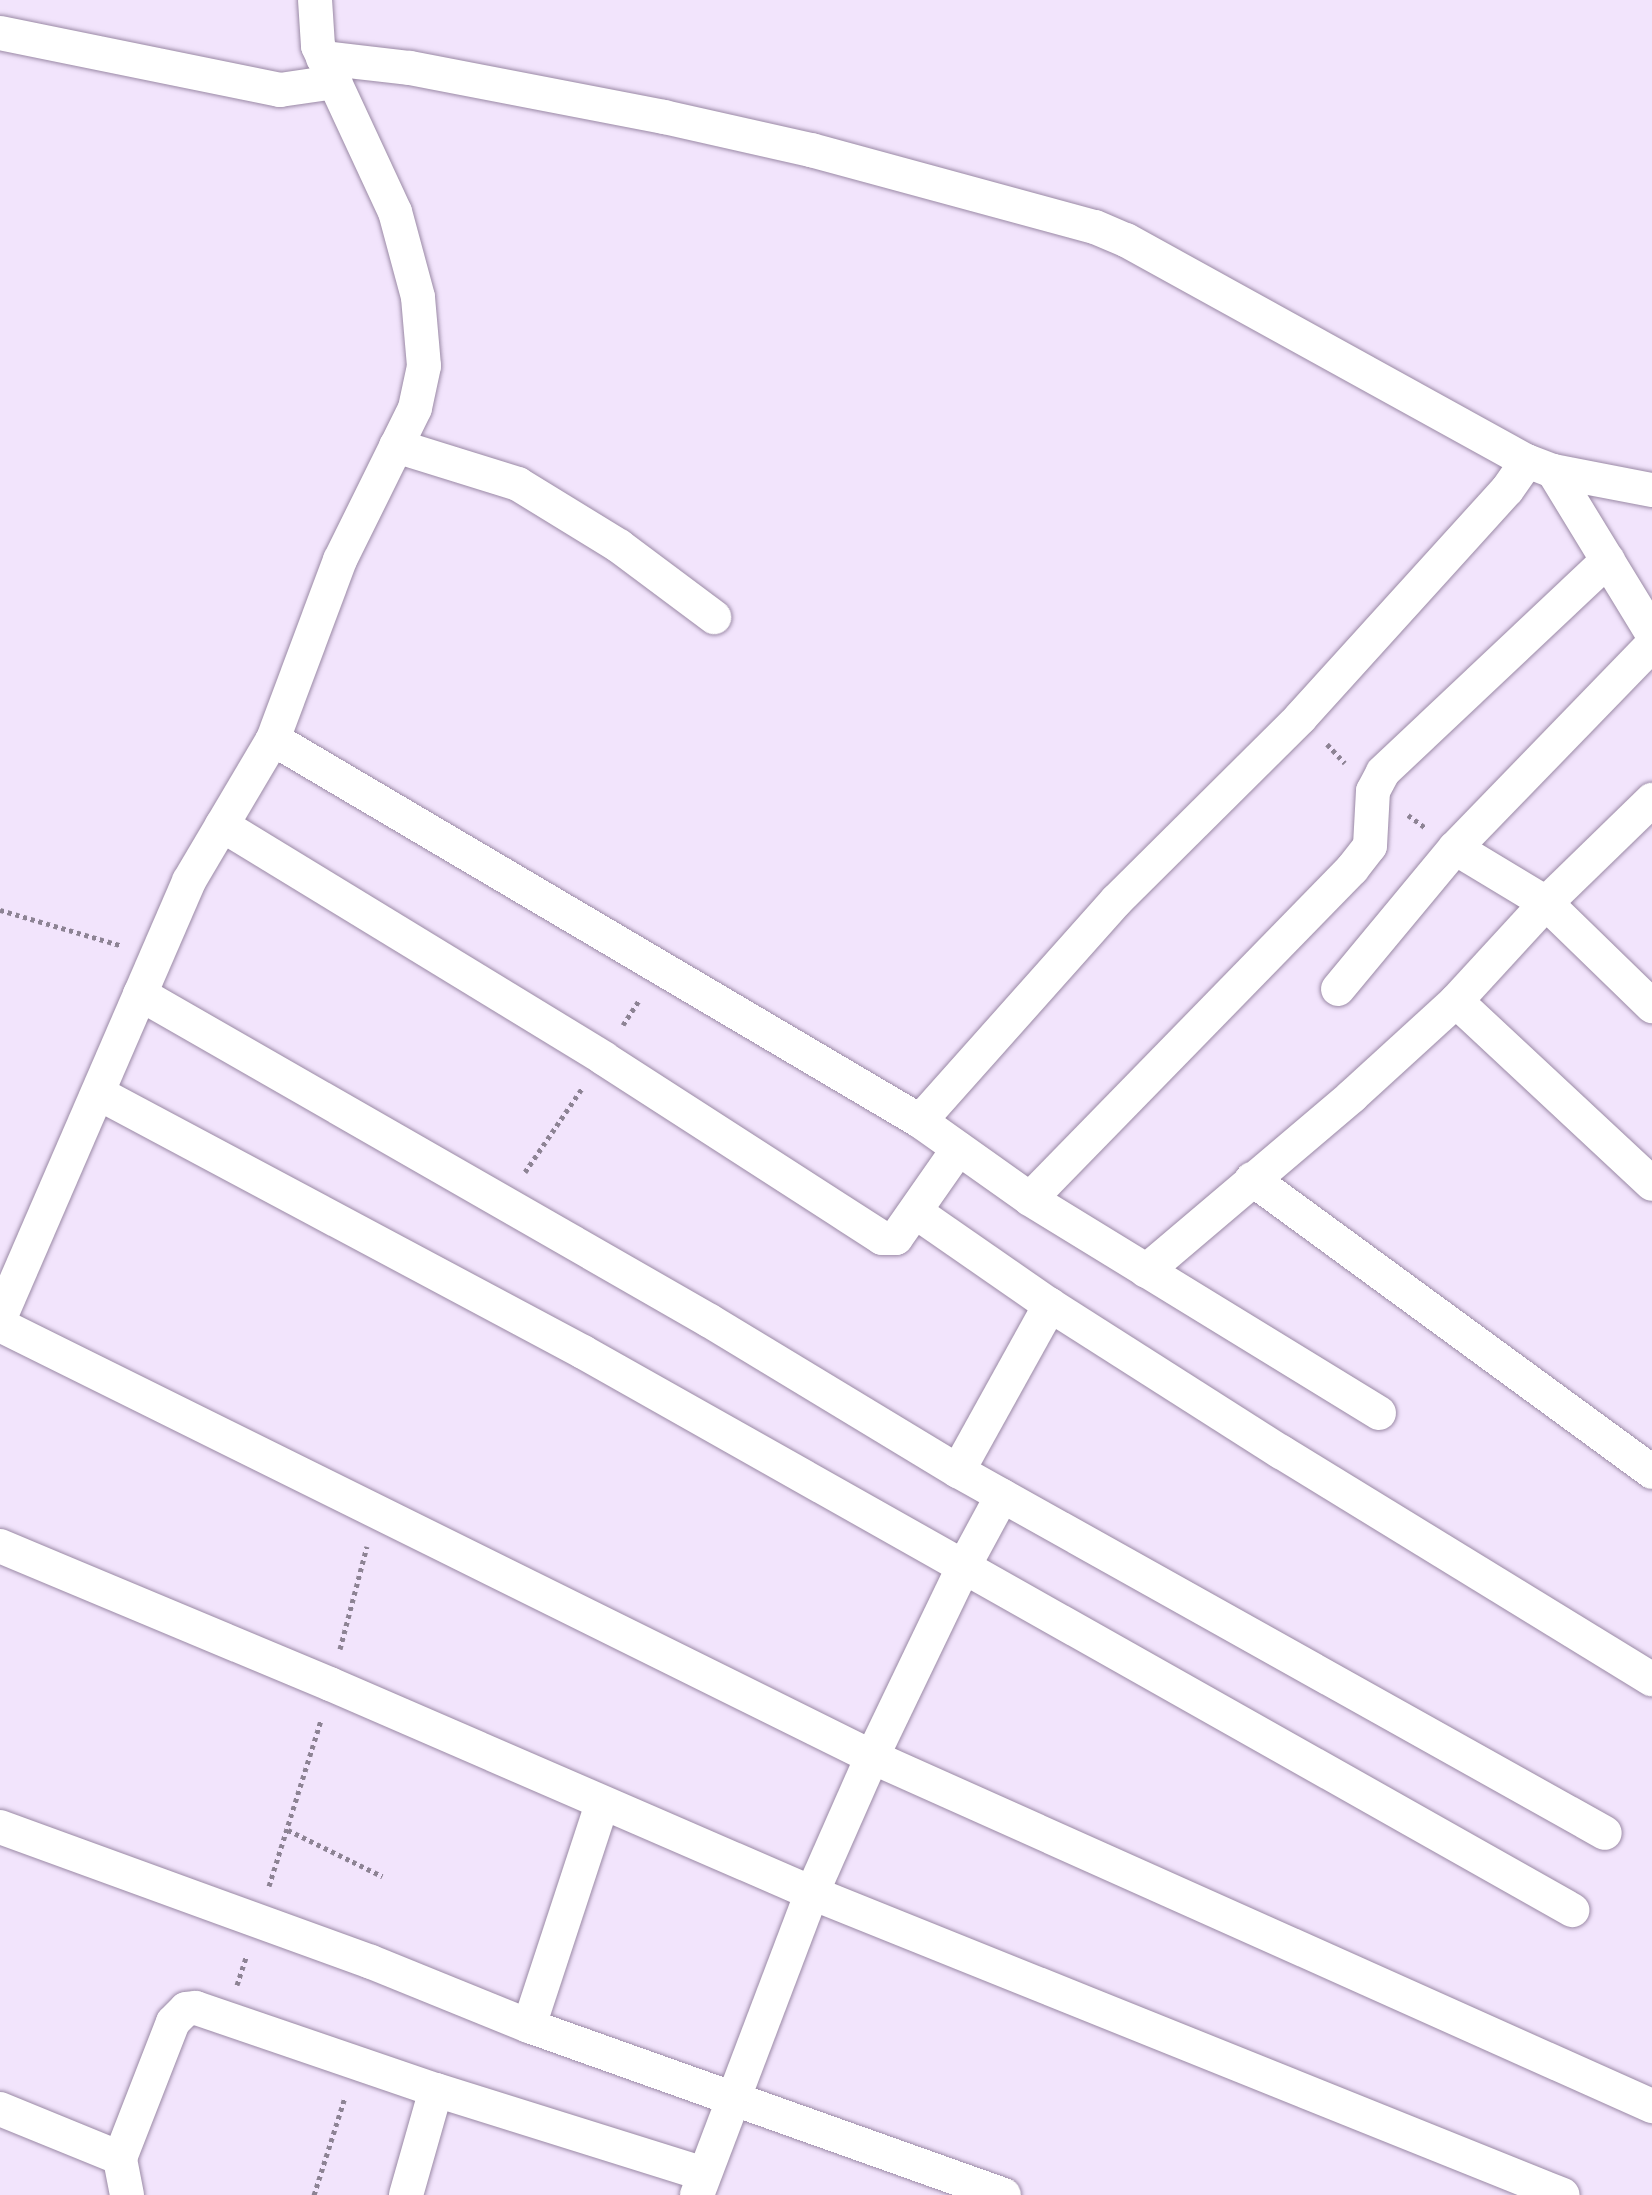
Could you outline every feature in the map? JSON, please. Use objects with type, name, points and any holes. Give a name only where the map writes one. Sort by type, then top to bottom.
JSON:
[{"type":"street","points":[[0,1318],[189,881],[273,739],[340,560],[415,408],[424,366],[418,297],[395,212],[329,70],[314,29],[315,0]]},
{"type":"street","points":[[0,33],[280,90],[329,70],[410,68],[664,117],[811,150],[1095,227],[1126,240],[1540,466],[1652,490]]},
{"type":"street","points":[[396,446],[518,484],[619,546],[714,617]]},
{"type":"street","points":[[1540,466],[1608,560],[1652,633]]},
{"type":"street","points":[[920,1121],[1117,900],[1300,718],[1499,498],[1540,466]]},
{"type":"street","points":[[1030,1199],[1352,869],[1370,846],[1373,791],[1383,772],[1608,560]]},
{"type":"street","points":[[1338,989],[1455,848],[1652,645]]},
{"type":"street","points":[[273,739],[920,1121],[1030,1199],[1379,1413]]},
{"type":"street","points":[[1146,1271],[1352,1096],[1456,1001],[1546,903],[1652,800]]},
{"type":"street","points":[[222,825],[603,1058],[882,1238],[896,1238],[917,1213],[958,1149]]},
{"type":"street","points":[[1455,848],[1546,903],[1652,1006]]},
{"type":"street","points":[[140,994],[710,1321],[958,1471],[1605,1833]]},
{"type":"street","points":[[1456,1001],[1652,1184]]},
{"type":"street","points":[[98,1093],[583,1352],[1572,1910]]},
{"type":"street","points":[[1252,1179],[1652,1472]]},
{"type":"street","points":[[917,1213],[1050,1305],[1652,1679]]},
{"type":"street","points":[[958,1471],[1050,1305]]},
{"type":"street","points":[[0,1325],[872,1757],[1652,2106]]},
{"type":"street","points":[[127,2195],[120,2158],[169,2031],[179,2014],[186,2009],[226,2017],[356,2061],[700,2184],[812,1893],[872,1757],[963,1568],[1002,1496]]},
{"type":"street","points":[[0,1546],[330,1684],[812,1893],[1563,2195]]},
{"type":"street","points":[[529,2026],[602,1804]]},
{"type":"street","points":[[0,1827],[371,1962],[529,2026],[1004,2195]]},
{"type":"street","points":[[406,2195],[436,2090]]},
{"type":"street","points":[[0,2109],[120,2158]]},
{"type":"path","points":[[1300,718],[1373,791],[1455,848]]},
{"type":"path","points":[[0,910],[156,956]]},
{"type":"path","points":[[376,1513],[288,1830],[382,1876]]},
{"type":"path","points":[[314,2195],[356,2061]]}]
